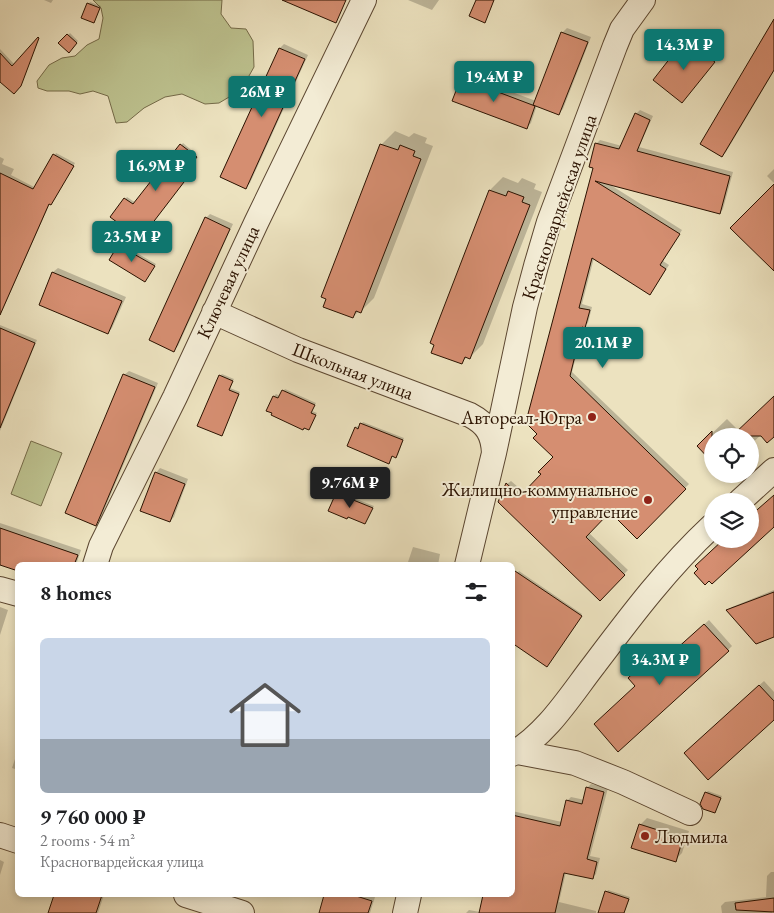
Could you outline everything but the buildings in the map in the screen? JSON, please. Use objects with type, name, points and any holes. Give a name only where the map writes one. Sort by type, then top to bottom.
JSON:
[{"type":"street","name":"Ключевая улица","points":[[96,562],[101,546],[175,397],[260,214],[364,0]]},
{"type":"street","name":"Красногвардейская улица","points":[[468,562],[492,442],[525,307],[549,222],[622,29],[643,0]]},
{"type":"street","name":"Школьная улица","points":[[214,312],[298,350],[470,415],[483,422],[492,442]]},
{"type":"street","points":[[749,493],[774,470]]},
{"type":"street","points":[[515,751],[543,730],[647,595],[704,534]]},
{"type":"street","points":[[0,589],[15,593]]},
{"type":"street","points":[[515,752],[575,763],[623,782],[690,813]]},
{"type":"street","points":[[0,835],[15,840]]},
{"type":"street","points":[[192,897],[242,913]]},
{"type":"street","points":[[404,913],[408,897]]},
{"type":"green space","points":[[93,0],[222,0],[221,14],[231,28],[246,29],[253,41],[254,67],[241,90],[219,103],[205,104],[182,94],[165,97],[144,108],[127,122],[116,123],[108,96],[93,91],[80,94],[69,91],[47,91],[38,88],[37,81],[49,65],[62,58],[75,56],[87,45],[99,39],[103,18],[101,8]]},
{"type":"green space","points":[[31,441],[62,453],[41,506],[11,494]]},
{"type":"place","name":"Автореал-Югра","points":[[592,417]]},
{"type":"place","name":"Жилищно-коммунальное управление","points":[[648,500]]},
{"type":"place","name":"Людмила","points":[[645,836]]}]
